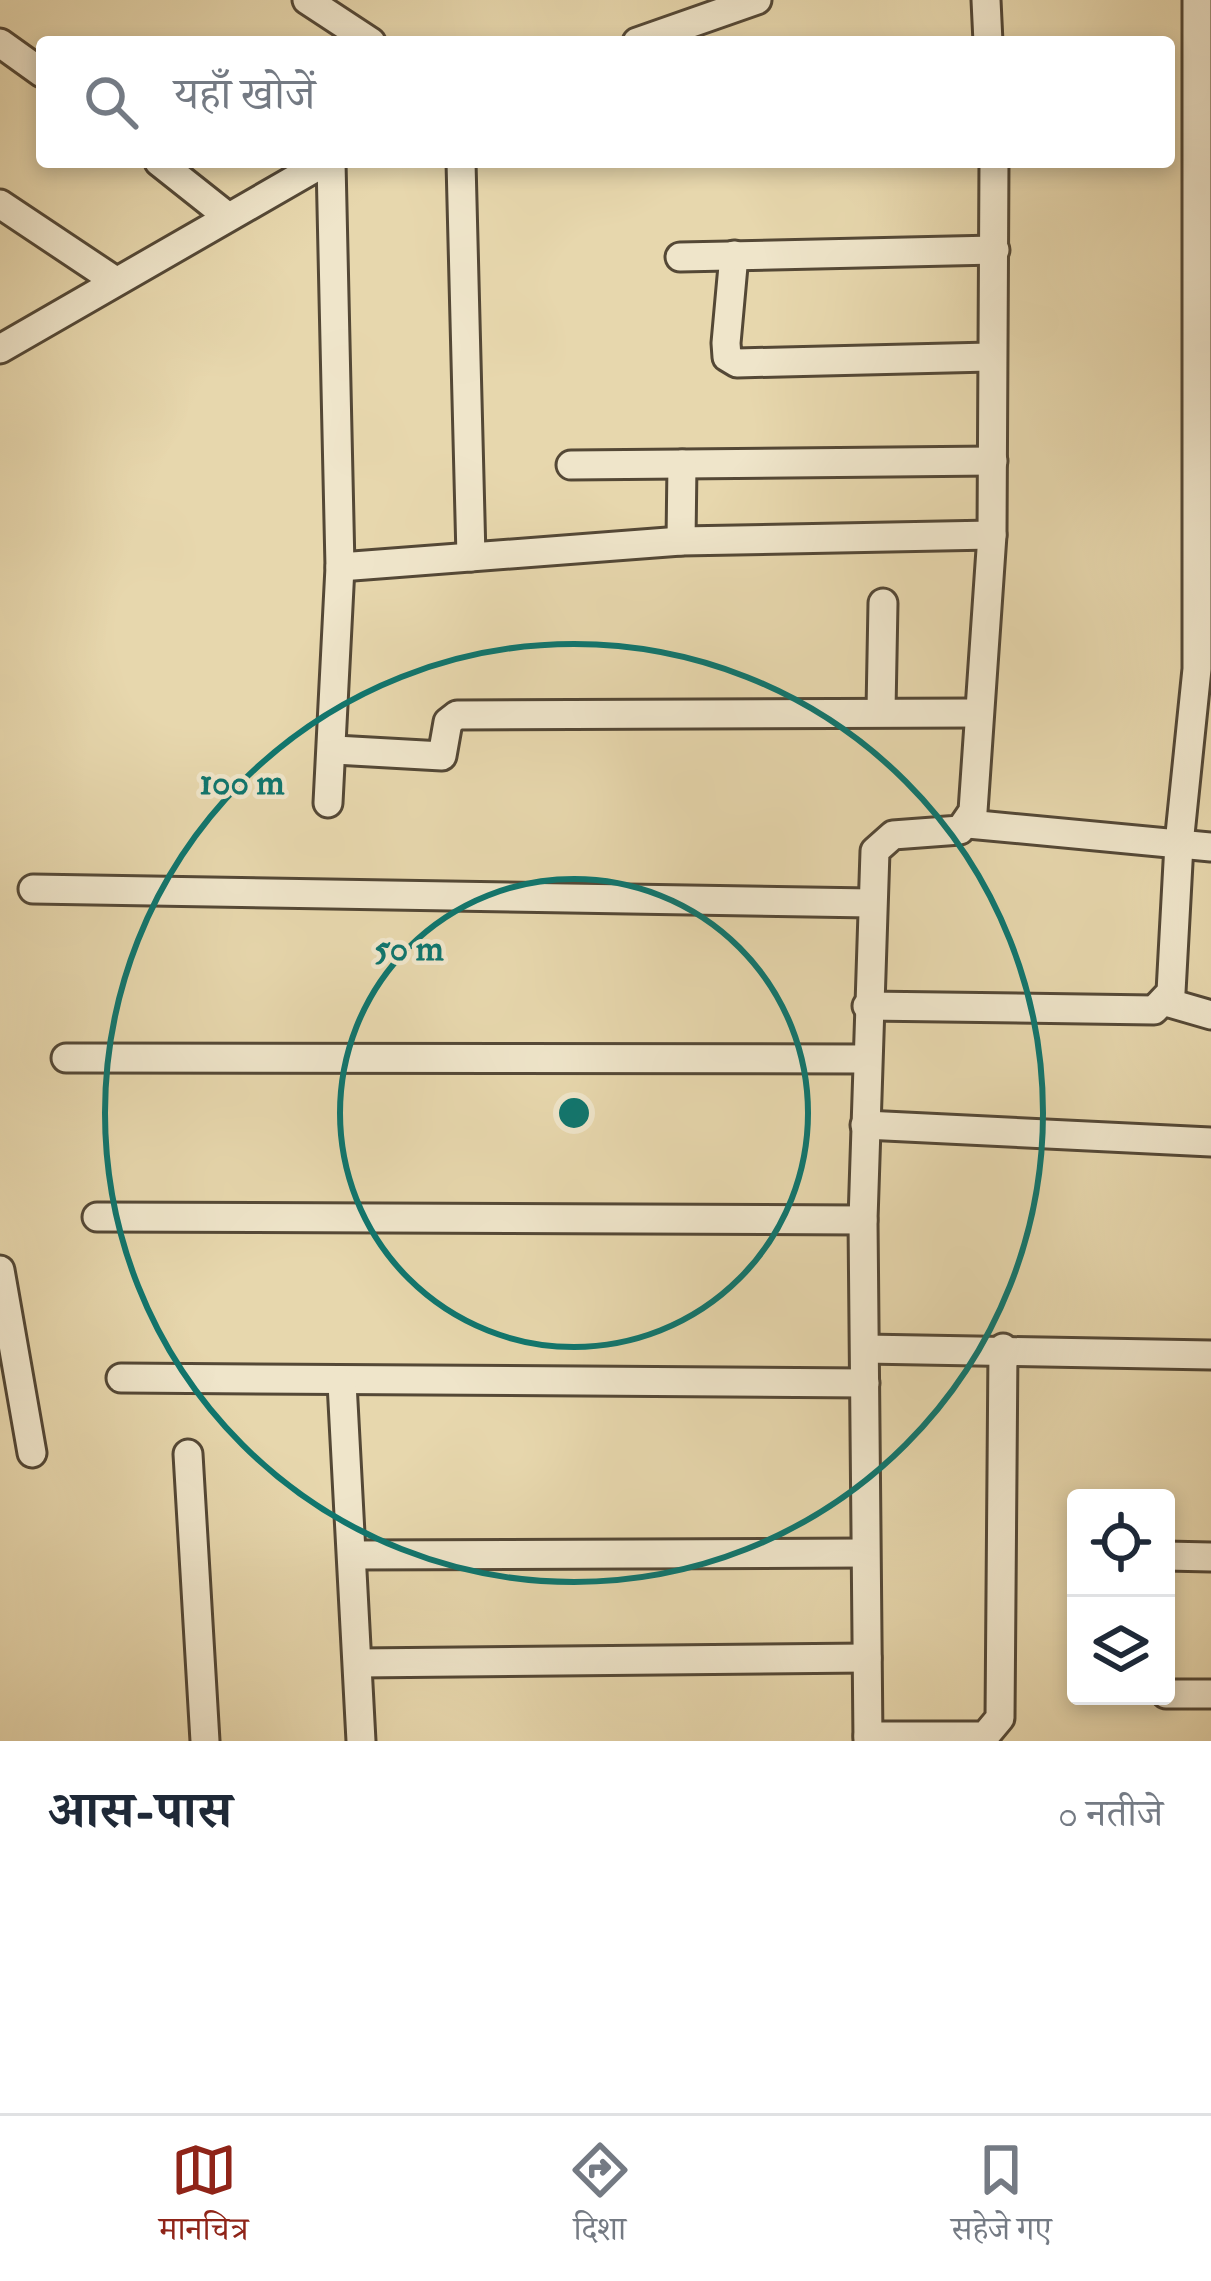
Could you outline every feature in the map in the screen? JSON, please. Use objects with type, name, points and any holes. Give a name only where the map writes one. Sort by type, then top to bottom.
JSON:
[{"type":"street","points":[[307,0],[362,36]]},
{"type":"street","points":[[654,36],[758,0]]},
{"type":"street","points":[[986,0],[988,36]]},
{"type":"street","points":[[1166,1003],[1205,533],[1205,127],[1197,0]]},
{"type":"street","points":[[0,43],[36,69]]},
{"type":"street","points":[[167,168],[227,216]]},
{"type":"street","points":[[0,349],[317,168]]},
{"type":"street","points":[[328,168],[340,567],[328,803]]},
{"type":"street","points":[[461,168],[471,557]]},
{"type":"street","points":[[968,824],[992,536],[994,168]]},
{"type":"street","points":[[0,204],[115,280]]},
{"type":"street","points":[[680,257],[995,250]]},
{"type":"street","points":[[734,255],[725,343],[727,357],[736,363],[990,357]]},
{"type":"street","points":[[572,465],[993,461]]},
{"type":"street","points":[[681,541],[682,464]]},
{"type":"street","points":[[340,567],[681,541],[992,536]]},
{"type":"street","points":[[881,710],[883,604]]},
{"type":"street","points":[[334,750],[442,756],[448,722],[457,715],[977,713]]},
{"type":"street","points":[[1003,1348],[1000,1718],[985,1736],[868,1738],[863,1220],[875,851],[885,840],[960,830],[968,824],[1211,847]]},
{"type":"street","points":[[33,889],[871,903]]},
{"type":"street","points":[[867,1006],[1154,1010],[1166,1003],[1211,1015]]},
{"type":"street","points":[[66,1058],[865,1059]]},
{"type":"street","points":[[865,1125],[1211,1142]]},
{"type":"street","points":[[97,1217],[863,1220]]},
{"type":"street","points":[[0,1270],[32,1453]]},
{"type":"street","points":[[865,1349],[1211,1355]]},
{"type":"street","points":[[121,1378],[865,1383]]},
{"type":"street","points":[[342,1383],[361,1741]]},
{"type":"street","points":[[188,1454],[205,1741]]},
{"type":"street","points":[[353,1555],[866,1553]]},
{"type":"street","points":[[1175,1556],[1211,1557]]},
{"type":"street","points":[[358,1663],[867,1658]]},
{"type":"street","points":[[1175,1694],[1211,1694]]}]
